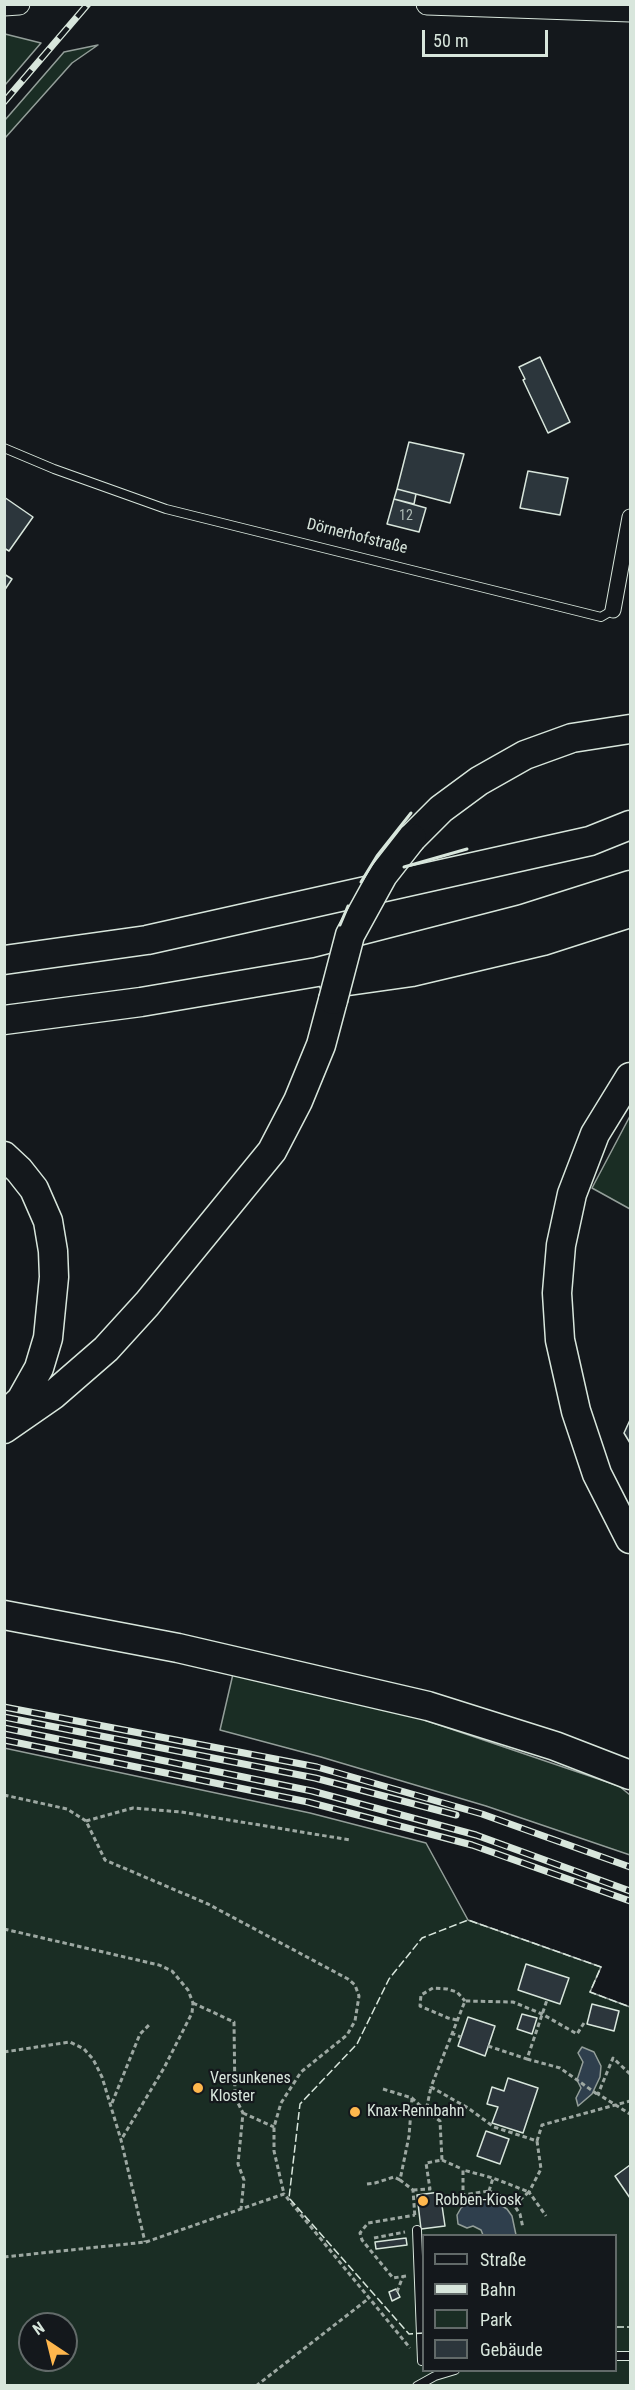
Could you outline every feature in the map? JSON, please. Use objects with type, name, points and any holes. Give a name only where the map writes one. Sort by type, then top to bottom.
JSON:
[{"type":"highway","points":[[4,1416],[21,1400],[43,1389],[106,1349],[147,1304],[272,1151],[327,1044],[333,1000],[350,935],[383,875],[412,838],[441,809],[469,788],[525,755],[572,738],[630,729]]},
{"type":"highway","points":[[4,960],[181,933],[590,841],[630,825]]},
{"type":"highway","points":[[4,1020],[141,1002],[317,972],[523,919],[630,885]]},
{"type":"highway","points":[[141,1002],[218,1001],[412,972],[543,941],[630,913]]},
{"type":"highway","points":[[630,1077],[595,1134],[572,1194],[561,1245],[557,1293],[560,1340],[578,1419],[597,1474],[630,1539]]},
{"type":"highway","points":[[4,1156],[34,1189],[48,1221],[53,1251],[53,1294],[43,1389],[4,1429]]},
{"type":"highway","points":[[4,1600],[189,1633],[311,1662],[431,1692],[564,1731],[630,1755]]},
{"type":"highway","points":[[4,1615],[178,1648],[428,1707],[555,1746],[630,1775]]},
{"type":"main road","points":[[4,5],[19,4]]},
{"type":"main road","points":[[427,4],[630,11]]},
{"type":"street","name":"Dörnerhofstraße","points":[[613,610],[630,517]]},
{"type":"lane","points":[[4,458],[7,449]]},
{"type":"lane","name":"Dörnerhofstraße","points":[[7,449],[54,469],[166,509],[601,617],[613,610]]},
{"type":"lane","points":[[417,2230],[422,2361]]},
{"type":"lane","points":[[417,2385],[448,2372]]},
{"type":"path","points":[[4,1795],[67,1809],[86,1821],[105,1860],[208,1904],[348,1979],[355,1985],[359,1996],[355,2021],[347,2035],[301,2072],[281,2103],[274,2127],[274,2151],[284,2194],[368,2299],[422,2361]]},
{"type":"path","points":[[86,1821],[133,1808],[181,1812],[350,1840]]},
{"type":"path","points":[[4,1929],[159,1965],[172,1971],[188,1990],[195,2003],[234,2022],[236,2097],[243,2113],[238,2164],[244,2180],[241,2209]]},
{"type":"path","points":[[458,2020],[420,2006],[421,1995],[433,1988],[447,1989],[457,1992],[465,2001],[513,2002],[542,2014],[577,2034],[584,2023]]},
{"type":"path","points":[[527,2059],[547,2000]]},
{"type":"path","points":[[426,2110],[431,2087],[465,2001]]},
{"type":"path","points":[[121,2140],[164,2068],[195,2003]]},
{"type":"path","points":[[111,2104],[140,2034],[150,2024]]},
{"type":"path","points":[[452,2033],[461,2037]]},
{"type":"path","points":[[4,2052],[70,2042],[84,2049],[93,2059],[111,2104],[146,2242]]},
{"type":"path","points":[[488,2046],[560,2068],[630,2114]]},
{"type":"path","points":[[598,2094],[613,2058],[630,2074]]},
{"type":"path","points":[[431,2087],[468,2108],[494,2127],[537,2141]]},
{"type":"path","points":[[384,2089],[412,2098],[440,2121],[442,2160]]},
{"type":"path","points":[[400,2180],[409,2136],[412,2098]]},
{"type":"path","points":[[514,2205],[529,2192],[541,2169],[537,2141],[542,2125],[630,2101]]},
{"type":"path","points":[[243,2113],[274,2127]]},
{"type":"path","points":[[367,2184],[394,2177],[413,2190],[430,2189],[426,2163],[442,2160],[462,2170],[494,2178],[529,2192],[546,2216]]},
{"type":"path","points":[[462,2170],[463,2195],[489,2191],[501,2196],[514,2205],[520,2214],[523,2228]]},
{"type":"path","points":[[489,2191],[494,2178]]},
{"type":"path","points":[[374,2238],[417,2230],[413,2190]]},
{"type":"path","points":[[4,2257],[146,2242],[284,2194]]},
{"type":"path","points":[[415,2215],[368,2223],[360,2233],[362,2240],[393,2278],[419,2274]]},
{"type":"path","points":[[397,2292],[403,2276]]},
{"type":"path","points":[[256,2385],[368,2299]]},
{"type":"green space","points":[[4,34],[41,43],[5,85]]},
{"type":"green space","points":[[98,45],[72,63],[5,138],[5,120],[64,52]]},
{"type":"green space","points":[[630,1116],[630,1209],[592,1188]]},
{"type":"green space","points":[[233,1674],[401,1712],[619,1786],[630,1795],[630,1855],[486,1806],[220,1730]]},
{"type":"green space","points":[[4,1748],[310,1813],[426,1843],[468,1920],[601,1967],[590,1992],[630,2007],[630,2385],[5,2385]]},
{"type":"water","points":[[582,2047],[594,2052],[601,2066],[600,2077],[592,2094],[578,2106],[576,2098],[581,2088],[577,2080],[583,2062],[578,2053]]},
{"type":"water","points":[[474,2199],[492,2200],[507,2209],[512,2216],[516,2234],[483,2234],[481,2230],[473,2226],[467,2228],[458,2224],[457,2215],[461,2208]]},
{"type":"building","points":[[540,357],[570,422],[548,433],[519,367]]},
{"type":"building","points":[[409,442],[464,454],[450,503],[397,489]]},
{"type":"building","points":[[528,471],[568,478],[560,515],[520,508]]},
{"type":"building","points":[[397,489],[416,494],[414,504],[394,499]]},
{"type":"building","points":[[4,497],[33,517],[9,551],[4,548]]},
{"type":"building","points":[[394,499],[426,508],[419,532],[387,524]]},
{"type":"building","points":[[4,574],[12,579],[4,591]]},
{"type":"building","points":[[630,1420],[630,1443],[624,1433]]},
{"type":"building","points":[[526,1964],[569,1978],[560,2004],[518,1990]]},
{"type":"building","points":[[592,2004],[619,2011],[614,2031],[587,2024]]},
{"type":"building","points":[[522,2014],[537,2018],[532,2034],[517,2029]]},
{"type":"building","points":[[468,2017],[495,2026],[485,2056],[458,2046]]},
{"type":"building","points":[[508,2078],[538,2088],[523,2133],[492,2123],[498,2107],[487,2104],[492,2087],[504,2091]]},
{"type":"building","points":[[486,2131],[509,2139],[500,2164],[477,2156]]},
{"type":"building","points":[[630,2165],[630,2198],[615,2176]]},
{"type":"building","points":[[440,2192],[445,2226],[421,2229],[417,2195]]},
{"type":"building","points":[[406,2238],[407,2245],[376,2249],[375,2242]]},
{"type":"building","points":[[396,2289],[400,2297],[392,2301],[389,2292]]},
{"type":"railway","points":[[4,102],[88,4]]},
{"type":"railway","points":[[4,1707],[317,1767],[482,1814],[630,1867]]},
{"type":"railway","points":[[4,1717],[315,1778],[456,1815]]},
{"type":"railway","points":[[4,1728],[312,1791],[476,1835],[630,1891]]},
{"type":"railway","points":[[4,1740],[308,1802],[472,1845],[630,1901]]},
{"type":"fence","points":[[422,2333],[409,2334],[289,2198],[300,2104],[357,2044],[389,1979],[422,1938],[468,1920],[601,1967],[590,1992],[630,2007]]},
{"type":"fence","points":[[617,2327],[630,2327]]},
{"type":"wall","points":[[361,882],[377,856],[411,813]]},
{"type":"wall","points":[[404,867],[467,849]]},
{"type":"wall","points":[[340,925],[348,906]]},
{"type":"place","name":"Versunkenes Kloster","points":[[198,2088]]},
{"type":"place","name":"Knax-Rennbahn","points":[[355,2112]]},
{"type":"place","name":"Robben-Kiosk","points":[[423,2201]]}]
